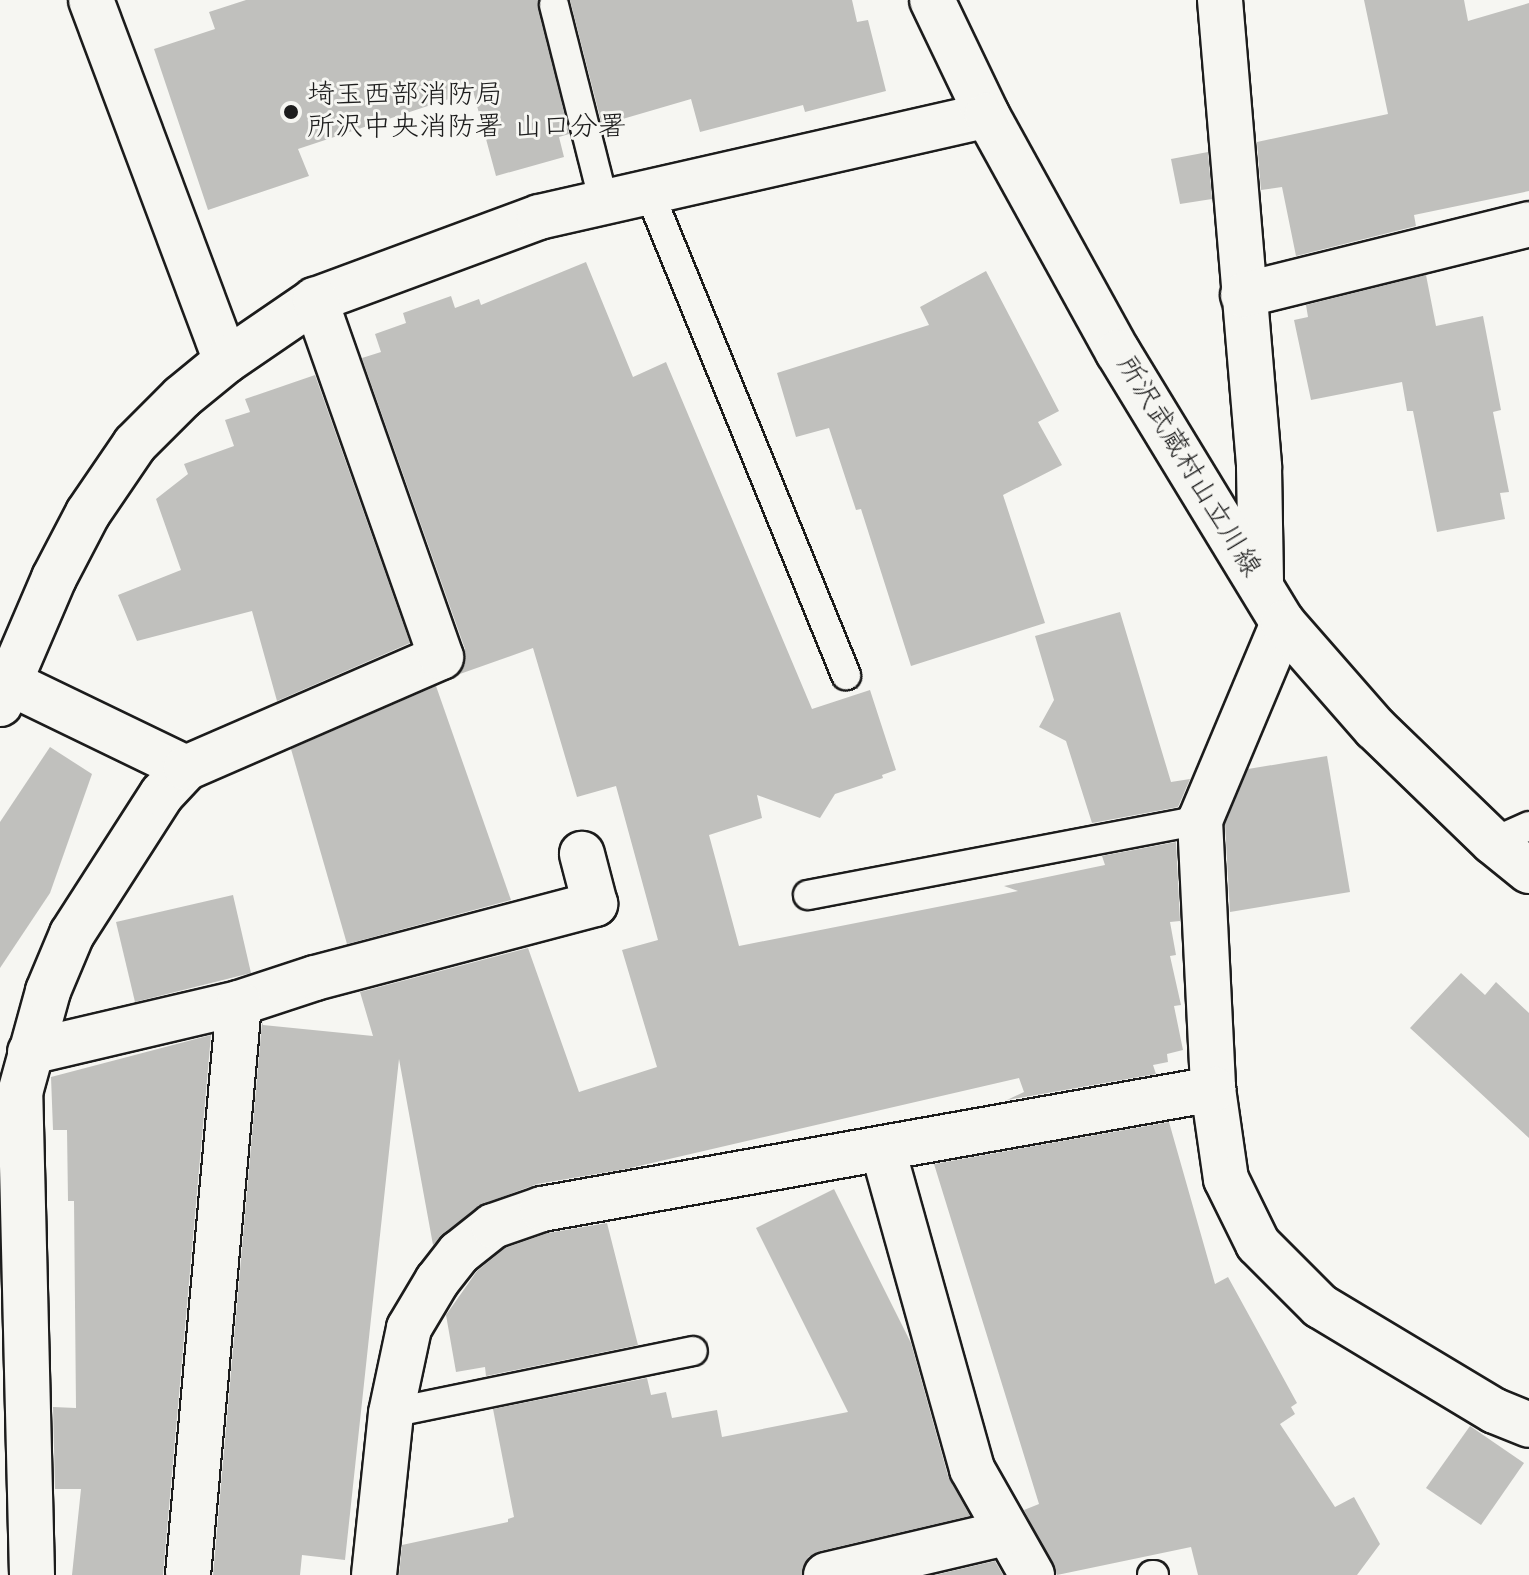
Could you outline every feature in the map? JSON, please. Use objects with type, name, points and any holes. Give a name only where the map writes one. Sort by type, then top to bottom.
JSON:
[{"type":"street","points":[[91,0],[226,361]]},
{"type":"street","name":"所沢武蔵村山立川線","points":[[932,0],[987,115],[1118,352],[1283,623],[1375,728],[1511,834],[1529,871]]},
{"type":"street","points":[[1220,0],[1259,467],[1261,584]]},
{"type":"street","points":[[186,768],[5,693],[54,578],[88,513],[135,444],[182,397],[226,361],[315,300],[539,217],[987,115]]},
{"type":"street","points":[[1243,295],[1529,224]]},
{"type":"street","points":[[32,1575],[20,1093],[48,991],[72,934],[162,794],[186,768],[441,657],[315,300]]},
{"type":"street","points":[[1283,623],[1200,820],[1213,1089],[1226,1179],[1258,1244],[1320,1306],[1495,1411],[1529,1425]]},
{"type":"street","points":[[30,1052],[239,1003],[315,978],[595,904],[582,854]]},
{"type":"street","points":[[188,1575],[239,1003]]},
{"type":"street","points":[[374,1575],[391,1413],[409,1328],[459,1253],[493,1226],[542,1209],[1213,1089]]},
{"type":"street","points":[[883,1150],[972,1469],[1005,1533],[1032,1575]]},
{"type":"street","points":[[826,1575],[1005,1533]]},
{"type":"lane","points":[[554,5],[604,203]]},
{"type":"lane","points":[[649,192],[846,675]]},
{"type":"lane","points":[[808,895],[1200,820]]},
{"type":"lane","points":[[391,1413],[693,1351]]},
{"type":"building","points":[[246,0],[538,0],[569,134],[559,137],[564,157],[496,176],[473,91],[298,149],[309,176],[208,210],[154,49],[215,29],[209,12]]},
{"type":"building","points":[[570,0],[852,0],[857,22],[868,20],[886,91],[805,112],[803,105],[700,132],[691,99],[602,125]]},
{"type":"building","points":[[1364,0],[1464,0],[1468,21],[1529,3],[1529,191],[1414,215],[1416,226],[1296,256],[1282,187],[1261,190],[1257,142],[1388,114]]},
{"type":"building","points":[[1208,152],[1212,199],[1180,204],[1171,159]]},
{"type":"building","points":[[586,262],[633,377],[666,362],[812,709],[870,690],[896,770],[882,775],[883,778],[835,794],[820,818],[757,795],[762,818],[709,835],[739,946],[1018,891],[1004,886],[1105,865],[1102,856],[1176,842],[1180,921],[1170,922],[1176,955],[1170,956],[1181,1005],[1174,1006],[1183,1050],[1167,1054],[1168,1062],[1153,1065],[1156,1074],[1007,1100],[1024,1092],[1019,1078],[626,1169],[537,1184],[478,1206],[433,1245],[399,1059],[345,1560],[302,1555],[300,1575],[213,1575],[262,1022],[263,1025],[373,1036],[360,992],[528,948],[579,1092],[657,1067],[622,950],[658,940],[616,786],[577,797],[533,648],[457,675],[465,662],[465,649],[362,358],[381,352],[375,334],[406,323],[403,313],[451,296],[455,308],[479,299],[481,305]]},
{"type":"building","points":[[986,271],[1059,411],[1038,422],[1062,465],[1003,495],[1045,623],[911,666],[861,509],[856,510],[829,428],[796,437],[777,373],[929,325],[920,307]]},
{"type":"building","points":[[1426,275],[1436,326],[1483,316],[1501,410],[1493,412],[1509,492],[1500,493],[1505,519],[1437,532],[1413,411],[1407,411],[1402,382],[1311,400],[1294,320],[1308,317],[1306,305]]},
{"type":"building","points":[[315,375],[410,643],[277,701],[252,611],[137,641],[118,595],[181,570],[156,499],[188,474],[184,464],[234,446],[225,420],[250,412],[245,399]]},
{"type":"building","points":[[1120,612],[1171,782],[1190,779],[1178,807],[1092,823],[1066,741],[1039,727],[1054,700],[1035,636]]},
{"type":"building","points":[[436,686],[511,900],[347,944],[291,749]]},
{"type":"building","points":[[50,747],[92,774],[50,893],[0,968],[0,822]]},
{"type":"building","points":[[1327,756],[1350,892],[1230,912],[1225,824],[1248,769]]},
{"type":"building","points":[[233,895],[251,973],[135,1002],[116,922]]},
{"type":"building","points":[[1461,973],[1485,995],[1496,982],[1529,1013],[1529,1138],[1410,1028]]},
{"type":"building","points":[[211,1035],[163,1575],[72,1575],[81,1489],[55,1489],[53,1407],[76,1408],[74,1201],[68,1201],[67,1130],[53,1130],[51,1077]]},
{"type":"building","points":[[1169,1122],[1215,1284],[1228,1277],[1297,1403],[1291,1407],[1295,1414],[1280,1424],[1335,1507],[1354,1497],[1380,1544],[1357,1575],[1198,1575],[1191,1547],[1057,1575],[1024,1510],[1039,1504],[934,1164]]},
{"type":"building","points":[[834,1189],[911,1343],[948,1476],[970,1516],[820,1551],[808,1557],[802,1575],[399,1575],[402,1545],[508,1522],[514,1517],[493,1409],[647,1378],[651,1395],[666,1392],[672,1418],[717,1410],[722,1437],[848,1412],[756,1228]]},
{"type":"building","points":[[607,1223],[638,1345],[486,1376],[485,1367],[456,1372],[446,1315],[477,1271],[505,1248],[548,1233]]},
{"type":"building","points":[[1470,1426],[1524,1463],[1481,1525],[1426,1488]]},
{"type":"building","points":[[995,1561],[1003,1575],[935,1575]]},
{"type":"place","name":"埼玉西部消防局 所沢中央消防署 山口分署","points":[[291,112]]}]
